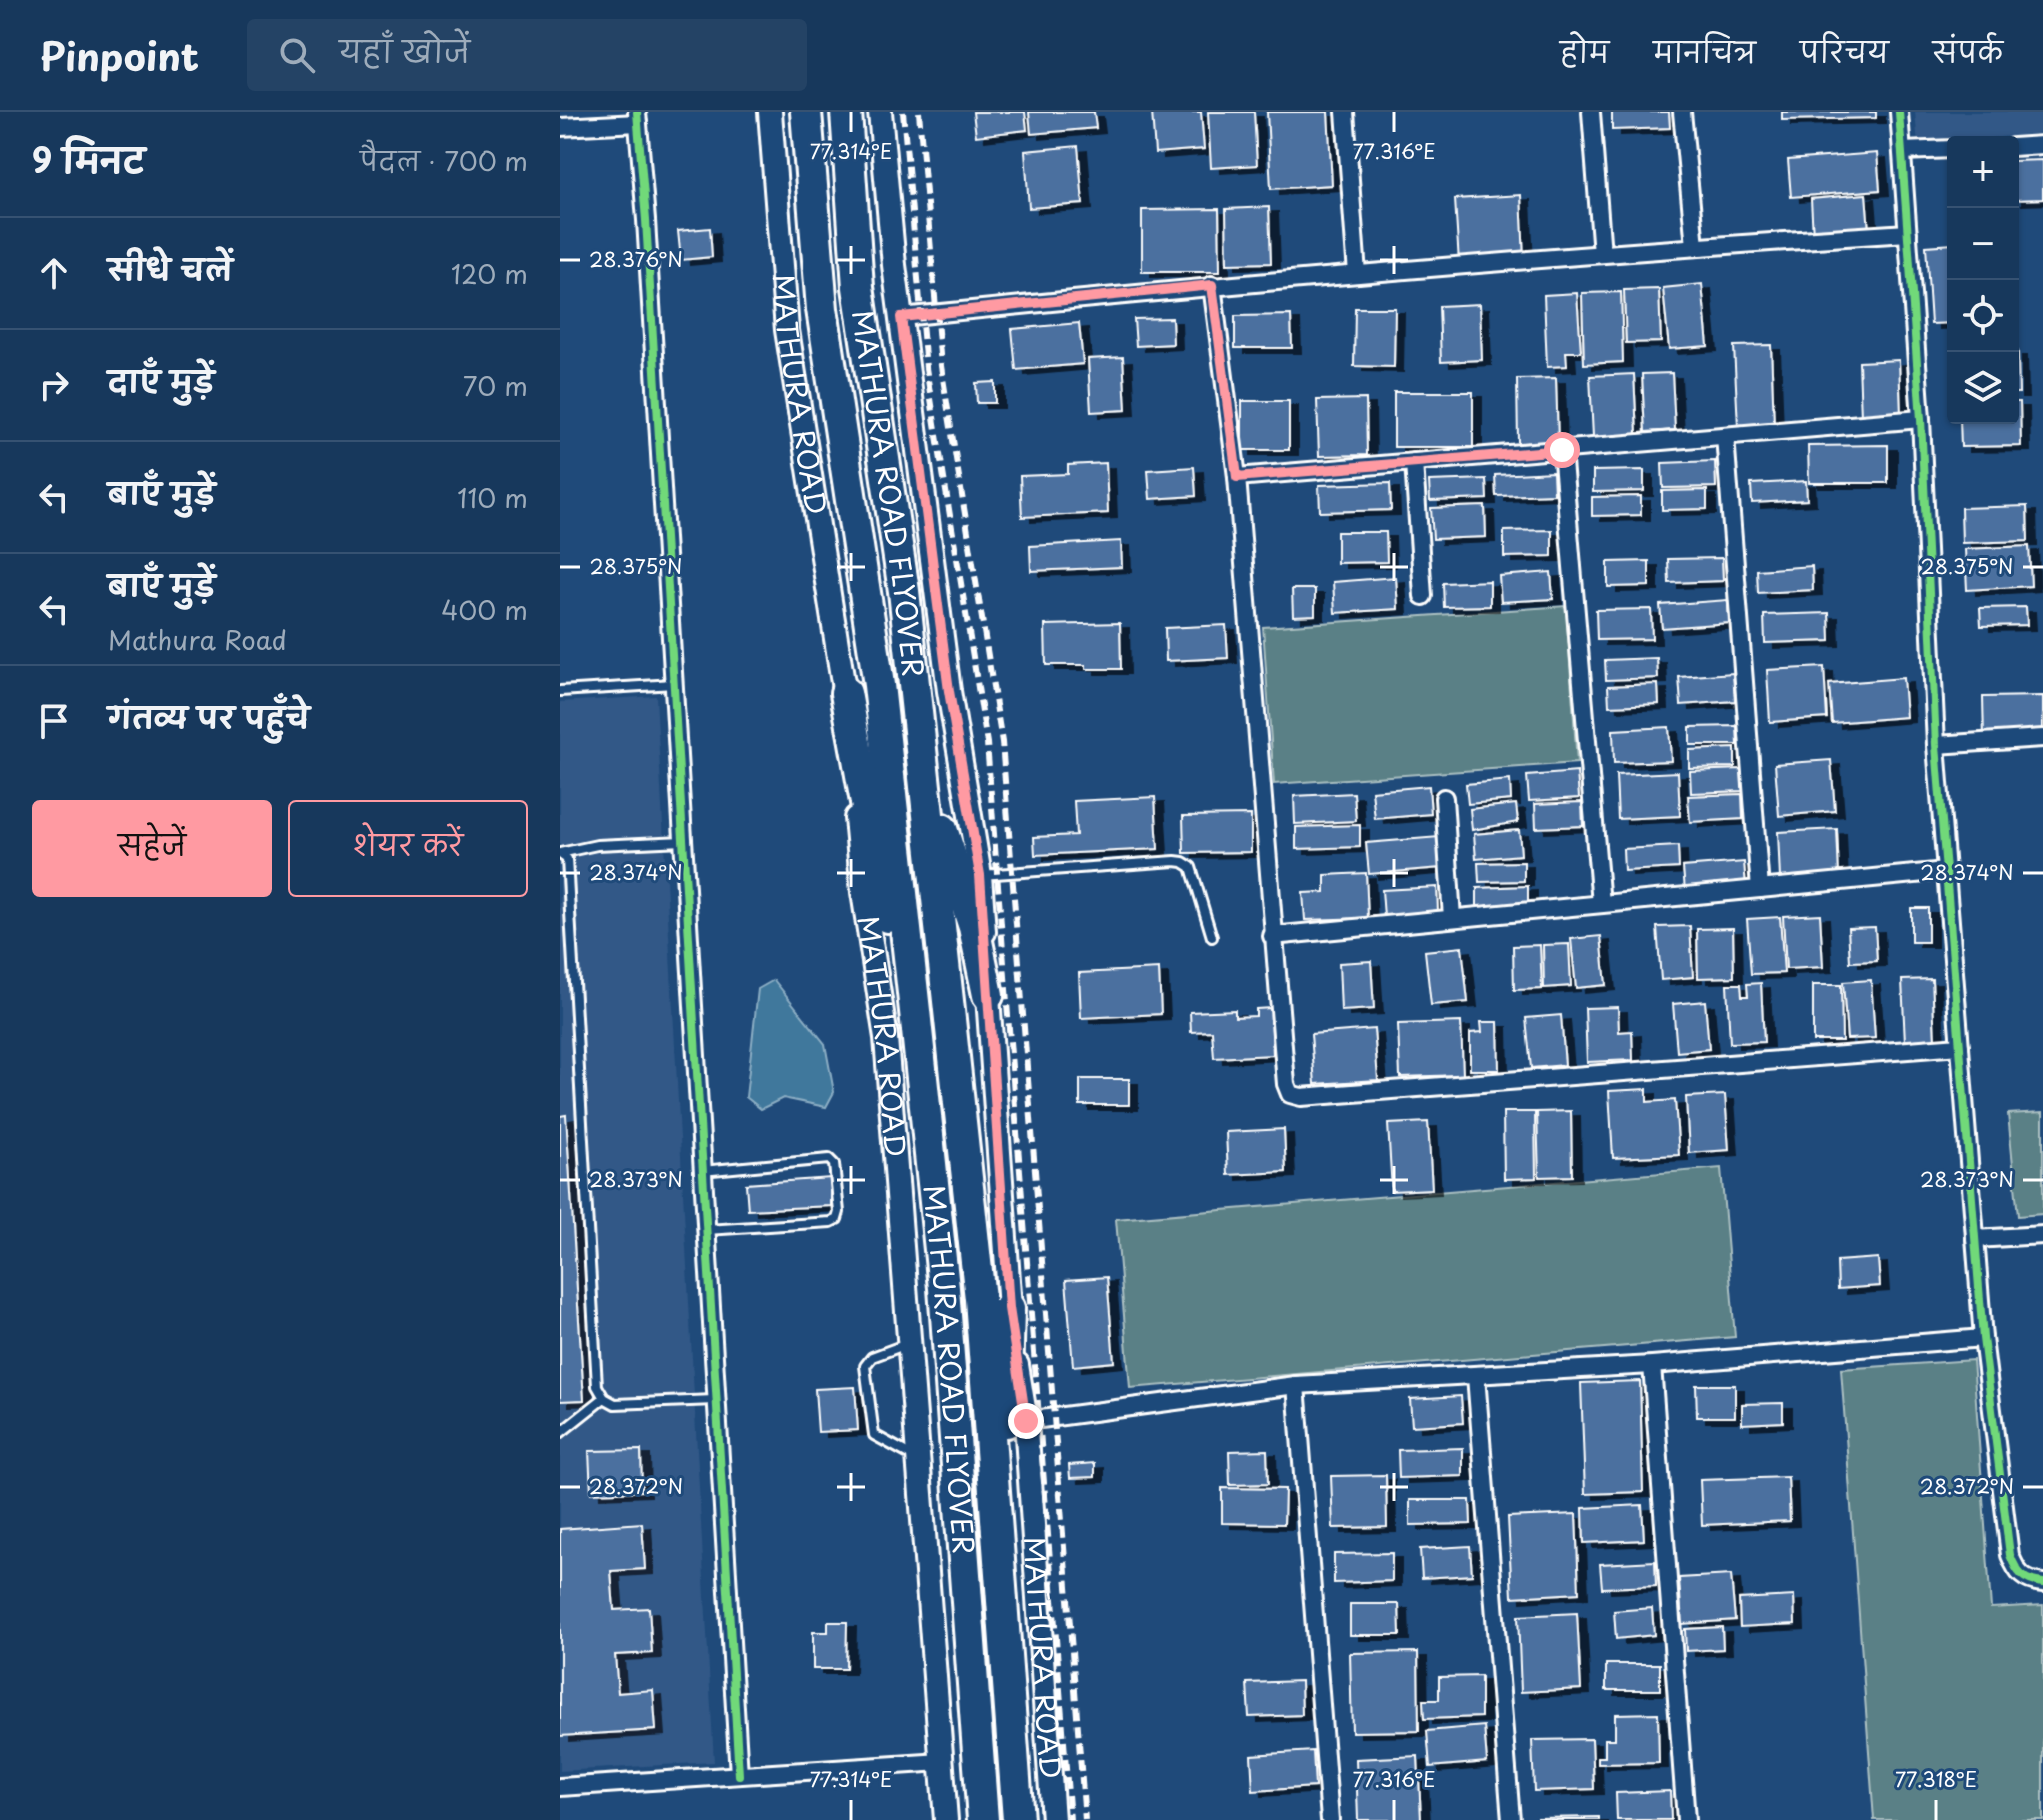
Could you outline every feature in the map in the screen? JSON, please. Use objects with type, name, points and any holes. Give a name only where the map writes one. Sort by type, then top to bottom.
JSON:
[{"type":"highway","name":"MATHURA ROAD FLYOVER","points":[[806,112],[822,309],[879,685],[944,1288],[983,1820]]},
{"type":"highway","name":"MATHURA ROAD FLYOVER","points":[[846,112],[858,287],[904,591],[924,778]]},
{"type":"highway","points":[[846,693],[889,930],[915,1011]]},
{"type":"highway","points":[[924,778],[974,927],[988,995]]},
{"type":"highway","name":"MATHURA ROAD","points":[[924,778],[980,1299],[998,1542]]},
{"type":"highway","points":[[998,1542],[1006,1424],[1009,1308]]},
{"type":"highway","name":"MATHURA ROAD FLYOVER","points":[[998,1542],[1018,1820]]},
{"type":"main road","name":"MATHURA ROAD","points":[[770,112],[787,330],[846,693],[863,892],[886,1038],[946,1820]]},
{"type":"main road","name":"MATHURA ROAD","points":[[880,112],[901,317],[949,691],[980,875],[1009,1308],[1026,1421],[1053,1820]]},
{"type":"street","points":[[1345,112],[1357,274]]},
{"type":"street","points":[[1591,112],[1602,254]]},
{"type":"street","points":[[1682,112],[1695,246]]},
{"type":"street","points":[[1899,112],[1921,419],[1936,745],[1983,1338],[2010,1555],[2016,1572],[2026,1580],[2043,1583]]},
{"type":"street","points":[[560,127],[637,117],[739,1775]]},
{"type":"street","points":[[2019,147],[2043,145]]},
{"type":"street","points":[[1902,151],[1947,149]]},
{"type":"street","points":[[901,317],[1212,285],[1695,246],[1908,233]]},
{"type":"street","points":[[1212,285],[1237,477],[1272,936],[1286,1084],[1290,1094],[1301,1097],[1960,1046]]},
{"type":"street","points":[[1237,477],[1921,419]]},
{"type":"street","points":[[1725,436],[1760,889]]},
{"type":"street","points":[[1562,450],[1601,904]]},
{"type":"street","points":[[1414,462],[1423,596]]},
{"type":"street","points":[[1936,745],[2043,738]]},
{"type":"street","points":[[1444,798],[1452,918]]},
{"type":"street","points":[[1272,936],[1946,871]]},
{"type":"street","points":[[1975,1239],[2043,1235]]},
{"type":"street","points":[[1026,1421],[1296,1385],[1652,1365],[1983,1338]]},
{"type":"street","points":[[1652,1365],[1686,1820]]},
{"type":"street","points":[[1476,1376],[1511,1820]]},
{"type":"street","points":[[1296,1385],[1330,1820]]},
{"type":"street","points":[[560,1787],[942,1762]]},
{"type":"lane","points":[[560,691],[674,684]]},
{"type":"lane","points":[[560,853],[597,845],[683,841]]},
{"type":"lane","points":[[560,853],[567,859],[597,1386],[604,1398],[615,1404],[715,1400]]},
{"type":"lane","points":[[980,875],[1183,862],[1191,867],[1212,937]]},
{"type":"lane","points":[[701,1171],[829,1159],[834,1164],[839,1212],[837,1219],[831,1222],[705,1230]]},
{"type":"lane","points":[[911,1343],[872,1357],[865,1366],[874,1435],[920,1460]]},
{"type":"lane","points":[[560,1433],[604,1398]]},
{"type":"shaded area","points":[[1915,112],[2043,112],[2043,133],[1947,136],[1947,142],[1918,145]]},
{"type":"shaded area","points":[[656,696],[714,1762],[560,1771],[560,702]]},
{"type":"shaded area","points":[[774,980],[825,1044],[834,1092],[826,1107],[783,1098],[761,1109],[746,1097],[758,989]]},
{"type":"green space","points":[[1566,606],[1577,763],[1274,784],[1263,627]]},
{"type":"green space","points":[[2043,1112],[2043,1214],[2018,1216],[2008,1114]]},
{"type":"green space","points":[[1721,1168],[1735,1337],[1130,1388],[1116,1219]]},
{"type":"green space","points":[[1973,1360],[1991,1608],[2043,1605],[2043,1820],[1874,1820],[1841,1369]]},
{"type":"building","points":[[973,112],[1025,112],[1027,130],[976,136]]},
{"type":"building","points":[[1029,112],[1094,112],[1096,128],[1031,134]]},
{"type":"building","points":[[1152,112],[1201,112],[1204,149],[1155,153]]},
{"type":"building","points":[[1208,112],[1254,112],[1257,165],[1211,168]]},
{"type":"building","points":[[1267,112],[1328,112],[1332,185],[1271,189]]},
{"type":"building","points":[[1612,112],[1669,112],[1670,128],[1612,130]]},
{"type":"building","points":[[1782,112],[1876,112],[1876,118],[1782,120]]},
{"type":"building","points":[[1078,146],[1083,204],[1029,208],[1025,151]]},
{"type":"building","points":[[1877,153],[1880,190],[1791,197],[1788,160]]},
{"type":"building","points":[[2043,160],[2043,199],[2019,200],[2019,161]]},
{"type":"building","points":[[1866,194],[1869,231],[1813,236],[1811,199]]},
{"type":"building","points":[[1521,195],[1524,260],[1459,263],[1455,199]]},
{"type":"building","points":[[1269,207],[1271,263],[1227,264],[1226,209]]},
{"type":"building","points":[[1219,209],[1220,272],[1142,272],[1142,210]]},
{"type":"building","points":[[710,228],[712,257],[681,260],[678,231]]},
{"type":"building","points":[[1947,244],[1947,323],[1931,324],[1926,246]]},
{"type":"building","points":[[1702,284],[1708,346],[1669,349],[1663,288]]},
{"type":"building","points":[[1659,289],[1661,342],[1626,343],[1624,290]]},
{"type":"building","points":[[1621,292],[1623,362],[1584,364],[1582,293]]},
{"type":"building","points":[[1577,293],[1581,352],[1566,352],[1567,366],[1547,367],[1544,295]]},
{"type":"building","points":[[1480,304],[1482,360],[1441,362],[1439,306]]},
{"type":"building","points":[[1355,308],[1395,308],[1394,367],[1354,366]]},
{"type":"building","points":[[1291,315],[1292,348],[1235,348],[1235,316]]},
{"type":"building","points":[[1172,318],[1173,344],[1136,346],[1134,319]]},
{"type":"building","points":[[1079,323],[1083,364],[1016,370],[1012,329]]},
{"type":"building","points":[[1771,345],[1774,425],[1738,427],[1734,346]]},
{"type":"building","points":[[1123,357],[1126,410],[1091,412],[1088,359]]},
{"type":"building","points":[[1899,360],[1901,416],[1861,418],[1859,362]]},
{"type":"building","points":[[1672,373],[1675,430],[1645,432],[1642,374]]},
{"type":"building","points":[[1634,374],[1637,434],[1593,437],[1590,376]]},
{"type":"building","points":[[1556,378],[1558,442],[1518,443],[1517,379]]},
{"type":"building","points":[[995,382],[995,403],[977,403],[976,383]]},
{"type":"building","points":[[1394,392],[1473,392],[1473,447],[1394,447]]},
{"type":"building","points":[[1366,399],[1367,455],[1319,456],[1317,400]]},
{"type":"building","points":[[1242,401],[1289,401],[1289,450],[1242,450]]},
{"type":"building","points":[[2020,402],[2021,446],[1961,447],[1960,424],[2019,424]]},
{"type":"building","points":[[1888,445],[1888,483],[1809,483],[1808,446]]},
{"type":"building","points":[[1715,461],[1716,487],[1663,488],[1662,463]]},
{"type":"building","points":[[1106,463],[1108,513],[1022,517],[1020,476],[1068,474],[1068,465]]},
{"type":"building","points":[[1194,467],[1196,496],[1150,499],[1148,470]]},
{"type":"building","points":[[1644,470],[1644,491],[1593,492],[1593,471]]},
{"type":"building","points":[[1553,472],[1554,494],[1496,496],[1495,475]]},
{"type":"building","points":[[1486,479],[1487,499],[1430,501],[1429,481]]},
{"type":"building","points":[[1806,481],[1807,500],[1752,503],[1751,484]]},
{"type":"building","points":[[1390,483],[1391,510],[1320,512],[1319,485]]},
{"type":"building","points":[[1707,490],[1707,509],[1662,510],[1662,491]]},
{"type":"building","points":[[1641,496],[1641,515],[1592,516],[1592,497]]},
{"type":"building","points":[[1485,506],[1486,537],[1433,539],[1431,508]]},
{"type":"building","points":[[2027,506],[2028,541],[1962,543],[1961,508]]},
{"type":"building","points":[[1552,530],[1552,556],[1504,557],[1504,531]]},
{"type":"building","points":[[1337,532],[1386,532],[1387,562],[1337,563]]},
{"type":"building","points":[[1121,541],[1122,567],[1031,571],[1030,546]]},
{"type":"building","points":[[2029,546],[2031,586],[1967,590],[1965,549]]},
{"type":"building","points":[[1722,558],[1723,581],[1669,583],[1668,559]]},
{"type":"building","points":[[1649,561],[1649,586],[1608,587],[1608,562]]},
{"type":"building","points":[[1812,566],[1813,590],[1758,593],[1757,570]]},
{"type":"building","points":[[1551,572],[1553,599],[1501,602],[1499,576]]},
{"type":"building","points":[[1396,577],[1398,609],[1335,613],[1333,582]]},
{"type":"building","points":[[1490,581],[1490,606],[1444,607],[1443,583]]},
{"type":"building","points":[[1292,589],[1315,589],[1315,615],[1293,616]]},
{"type":"building","points":[[1728,600],[1729,623],[1662,628],[1660,605]]},
{"type":"building","points":[[2026,607],[2027,625],[1981,626],[1980,608]]},
{"type":"building","points":[[1651,609],[1652,639],[1597,640],[1596,610]]},
{"type":"building","points":[[1829,613],[1830,641],[1765,643],[1764,615]]},
{"type":"building","points":[[1120,623],[1121,669],[1046,665],[1045,625]]},
{"type":"building","points":[[1226,625],[1228,658],[1166,661],[1165,628]]},
{"type":"building","points":[[1657,658],[1658,678],[1606,680],[1605,660]]},
{"type":"building","points":[[1824,667],[1827,718],[1770,722],[1767,670]]},
{"type":"building","points":[[1733,673],[1735,701],[1681,705],[1679,677]]},
{"type":"building","points":[[1903,678],[1906,717],[1832,723],[1829,684]]},
{"type":"building","points":[[1658,684],[1659,704],[1609,706],[1608,686]]},
{"type":"building","points":[[2043,696],[2043,737],[1984,739],[1983,697]]},
{"type":"building","points":[[1737,726],[1738,745],[1690,745],[1690,727]]},
{"type":"building","points":[[1669,727],[1671,761],[1614,763],[1613,730]]},
{"type":"building","points":[[1735,748],[1735,767],[1689,768],[1689,750]]},
{"type":"building","points":[[1831,760],[1835,811],[1779,816],[1775,764]]},
{"type":"building","points":[[1742,769],[1743,791],[1691,793],[1690,771]]},
{"type":"building","points":[[1577,772],[1579,798],[1529,801],[1527,776]]},
{"type":"building","points":[[1678,772],[1680,816],[1618,819],[1616,775]]},
{"type":"building","points":[[1510,780],[1511,800],[1468,804],[1466,784]]},
{"type":"building","points":[[1429,786],[1431,814],[1375,819],[1372,791]]},
{"type":"building","points":[[1354,793],[1356,821],[1295,824],[1294,796]]},
{"type":"building","points":[[1742,794],[1743,819],[1690,822],[1688,796]]},
{"type":"building","points":[[1155,797],[1158,849],[1035,855],[1034,837],[1076,835],[1074,801]]},
{"type":"building","points":[[1582,802],[1583,826],[1536,828],[1535,804]]},
{"type":"building","points":[[1516,804],[1518,822],[1472,830],[1470,809]]},
{"type":"building","points":[[1251,815],[1251,852],[1184,853],[1183,816]]},
{"type":"building","points":[[1360,825],[1360,847],[1296,849],[1296,827]]},
{"type":"building","points":[[1837,829],[1839,876],[1780,879],[1778,832]]},
{"type":"building","points":[[1519,830],[1521,855],[1476,859],[1474,834]]},
{"type":"building","points":[[1439,837],[1441,868],[1369,874],[1366,843]]},
{"type":"building","points":[[1678,846],[1679,868],[1624,871],[1623,849]]},
{"type":"building","points":[[1524,862],[1524,881],[1479,882],[1478,863]]},
{"type":"building","points":[[1744,862],[1746,887],[1685,891],[1683,867]]},
{"type":"building","points":[[1366,873],[1368,918],[1305,920],[1303,893],[1325,892],[1325,875]]},
{"type":"building","points":[[1528,886],[1528,907],[1477,909],[1477,888]]},
{"type":"building","points":[[1437,887],[1438,913],[1384,917],[1382,890]]},
{"type":"building","points":[[1911,908],[1928,908],[1928,942],[1911,942]]},
{"type":"building","points":[[1820,914],[1823,967],[1786,969],[1783,916]]},
{"type":"building","points":[[1780,917],[1784,973],[1751,974],[1747,919]]},
{"type":"building","points":[[1690,926],[1693,977],[1661,980],[1657,927]]},
{"type":"building","points":[[1875,927],[1877,961],[1850,962],[1848,928]]},
{"type":"building","points":[[1733,928],[1734,977],[1698,978],[1697,929]]},
{"type":"building","points":[[1601,936],[1606,985],[1576,988],[1571,939]]},
{"type":"building","points":[[1569,944],[1571,986],[1544,988],[1543,945]]},
{"type":"building","points":[[1540,945],[1542,989],[1514,990],[1513,946]]},
{"type":"building","points":[[1462,947],[1468,1002],[1431,1005],[1425,951]]},
{"type":"building","points":[[1371,961],[1374,1009],[1341,1011],[1339,963]]},
{"type":"building","points":[[1159,969],[1161,1014],[1081,1018],[1079,973]]},
{"type":"building","points":[[1932,979],[1935,1041],[1905,1042],[1902,980]]},
{"type":"building","points":[[1871,980],[1875,1038],[1847,1039],[1843,982]]},
{"type":"building","points":[[1761,983],[1764,1042],[1730,1043],[1727,984],[1741,984],[1742,996],[1748,996],[1747,984]]},
{"type":"building","points":[[1813,985],[1841,985],[1842,1041],[1813,1041]]},
{"type":"building","points":[[1705,1001],[1709,1049],[1677,1052],[1673,1004]]},
{"type":"building","points":[[1618,1007],[1619,1032],[1632,1031],[1633,1060],[1587,1062],[1585,1008]]},
{"type":"building","points":[[1271,1008],[1273,1055],[1214,1058],[1212,1031],[1191,1032],[1190,1012],[1235,1010],[1235,1017],[1256,1016],[1256,1009]]},
{"type":"building","points":[[1561,1015],[1565,1065],[1531,1068],[1526,1018]]},
{"type":"building","points":[[1461,1022],[1463,1075],[1400,1077],[1398,1024]]},
{"type":"building","points":[[1481,1022],[1498,1022],[1499,1070],[1470,1070],[1470,1033],[1482,1032]]},
{"type":"building","points":[[1374,1029],[1378,1080],[1315,1084],[1311,1034]]},
{"type":"building","points":[[1080,1079],[1129,1079],[1129,1105],[1080,1105]]},
{"type":"building","points":[[1647,1089],[1647,1102],[1675,1100],[1679,1155],[1613,1158],[1609,1091]]},
{"type":"building","points":[[1725,1095],[1729,1150],[1689,1153],[1686,1097]]},
{"type":"building","points":[[1571,1111],[1572,1176],[1539,1177],[1537,1112]]},
{"type":"building","points":[[1503,1112],[1535,1112],[1536,1178],[1504,1179]]},
{"type":"building","points":[[566,1115],[584,1400],[560,1401],[560,1116]]},
{"type":"building","points":[[1428,1122],[1432,1189],[1392,1191],[1388,1124]]},
{"type":"building","points":[[1284,1129],[1286,1172],[1228,1175],[1226,1132]]},
{"type":"building","points":[[831,1178],[831,1206],[748,1210],[746,1184]]},
{"type":"building","points":[[1878,1258],[1880,1286],[1838,1289],[1837,1261]]},
{"type":"building","points":[[1107,1277],[1114,1362],[1073,1366],[1066,1280]]},
{"type":"building","points":[[1640,1381],[1643,1492],[1585,1494],[1581,1383]]},
{"type":"building","points":[[1696,1385],[1735,1385],[1735,1417],[1697,1417]]},
{"type":"building","points":[[855,1387],[858,1430],[818,1432],[815,1389]]},
{"type":"building","points":[[1461,1396],[1463,1423],[1412,1426],[1410,1399]]},
{"type":"building","points":[[1783,1403],[1783,1422],[1742,1424],[1742,1404]]},
{"type":"building","points":[[1463,1448],[1463,1476],[1399,1478],[1398,1450]]},
{"type":"building","points":[[641,1450],[642,1491],[591,1493],[589,1451]]},
{"type":"building","points":[[1267,1450],[1268,1484],[1230,1485],[1229,1451]]},
{"type":"building","points":[[1095,1463],[1095,1477],[1070,1478],[1069,1465]]},
{"type":"building","points":[[1386,1475],[1387,1527],[1333,1528],[1331,1476]]},
{"type":"building","points":[[1788,1477],[1790,1521],[1702,1525],[1700,1480]]},
{"type":"building","points":[[1222,1488],[1285,1489],[1284,1524],[1222,1523]]},
{"type":"building","points":[[1410,1500],[1470,1500],[1471,1524],[1410,1525]]},
{"type":"building","points":[[1642,1505],[1644,1540],[1584,1543],[1583,1508]]},
{"type":"building","points":[[1576,1514],[1579,1593],[1512,1597],[1508,1517]]},
{"type":"building","points":[[642,1523],[645,1569],[611,1571],[614,1610],[649,1608],[652,1653],[615,1655],[618,1693],[653,1690],[656,1730],[560,1736],[560,1529]]},
{"type":"building","points":[[1470,1546],[1472,1575],[1422,1578],[1420,1549]]},
{"type":"building","points":[[1392,1553],[1392,1581],[1334,1583],[1334,1554]]},
{"type":"building","points":[[1655,1561],[1656,1586],[1602,1588],[1600,1564]]},
{"type":"building","points":[[1731,1575],[1735,1620],[1682,1624],[1679,1578]]},
{"type":"building","points":[[1794,1596],[1795,1624],[1740,1627],[1739,1599]]},
{"type":"building","points":[[1350,1604],[1399,1604],[1400,1635],[1350,1635]]},
{"type":"building","points":[[1652,1608],[1654,1635],[1616,1639],[1614,1611]]},
{"type":"building","points":[[1577,1613],[1581,1689],[1521,1692],[1518,1616]]},
{"type":"building","points":[[828,1622],[847,1622],[846,1669],[813,1669],[813,1632],[828,1632]]},
{"type":"building","points":[[1722,1627],[1723,1649],[1686,1651],[1685,1629]]},
{"type":"building","points":[[1418,1652],[1419,1731],[1352,1732],[1350,1653]]},
{"type":"building","points":[[1606,1664],[1660,1664],[1660,1690],[1606,1690]]},
{"type":"building","points":[[1481,1676],[1481,1717],[1424,1719],[1423,1700],[1439,1700],[1439,1677]]},
{"type":"building","points":[[1301,1681],[1302,1715],[1249,1717],[1247,1683]]},
{"type":"building","points":[[1658,1713],[1659,1763],[1598,1764],[1598,1757],[1605,1757],[1605,1739],[1615,1739],[1615,1714]]},
{"type":"building","points":[[1484,1726],[1487,1762],[1430,1767],[1427,1731]]},
{"type":"building","points":[[1592,1739],[1594,1789],[1534,1791],[1532,1740]]},
{"type":"building","points":[[1313,1751],[1315,1787],[1253,1791],[1251,1755]]},
{"type":"building","points":[[1418,1756],[1421,1820],[1358,1820],[1356,1759]]},
{"type":"building","points":[[1670,1791],[1671,1820],[1617,1820],[1616,1793]]},
{"type":"building","points":[[1599,1817],[1599,1820],[1537,1820],[1537,1818]]},
{"type":"railway","points":[[903,112],[926,368],[987,743],[1070,1820]]},
{"type":"railway","points":[[919,112],[941,366],[1002,742],[1085,1820]]},
{"type":"cycle path","points":[[637,112],[739,1775]]},
{"type":"cycle path","points":[[1899,112],[1921,419],[1936,745],[1983,1338],[2010,1555],[2022,1575],[2043,1583]]},
{"type":"route","points":[[1026,1421],[1009,1308],[980,875],[949,691],[901,317],[1212,285],[1237,477],[1562,450]]}]
